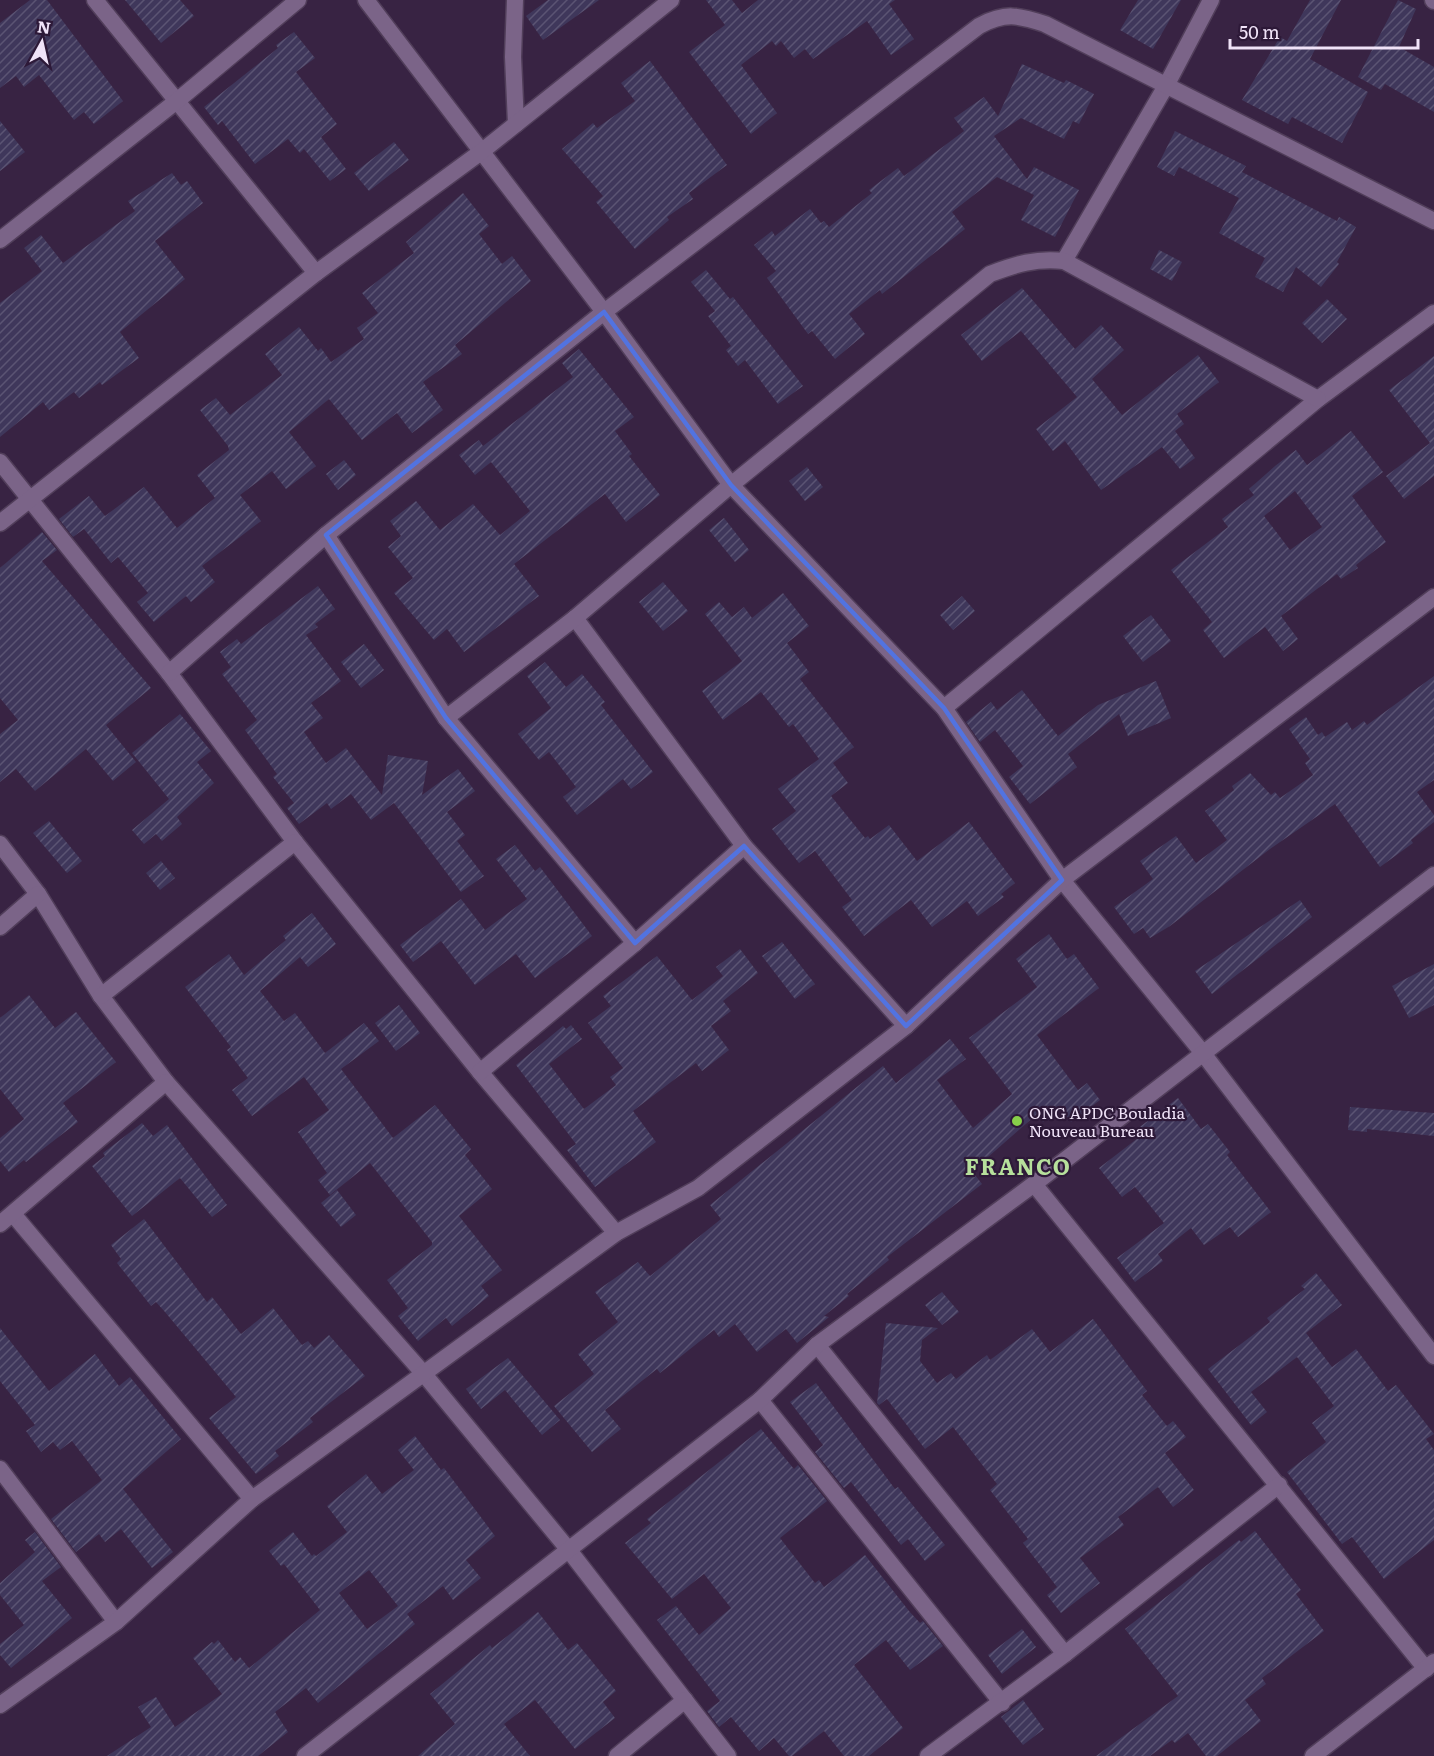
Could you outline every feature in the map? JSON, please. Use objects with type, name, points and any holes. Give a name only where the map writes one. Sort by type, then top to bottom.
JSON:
[{"type":"street","points":[[95,0],[316,273]]},
{"type":"street","points":[[0,240],[178,100],[298,0]]},
{"type":"street","points":[[366,0],[604,312],[731,485],[944,708],[1062,880],[1202,1052],[1434,1356]]},
{"type":"street","points":[[515,0],[513,57],[516,124]]},
{"type":"street","points":[[0,523],[316,273],[481,152],[671,0]]},
{"type":"street","points":[[1064,261],[1167,84],[1211,0]]},
{"type":"street","points":[[169,673],[326,535],[604,312],[979,26],[996,17],[1022,16],[1045,24],[1434,220]]},
{"type":"street","points":[[446,717],[574,618],[731,485],[990,274],[1019,262],[1043,259],[1064,261],[1318,399]]},
{"type":"street","points":[[944,708],[1318,399],[1434,313]]},
{"type":"street","points":[[0,462],[169,673],[295,842],[480,1072],[616,1233]]},
{"type":"street","points":[[326,535],[446,717],[635,943]]},
{"type":"street","points":[[0,1705],[116,1622],[252,1499],[616,1233],[698,1188],[906,1026],[1062,880],[1434,597]]},
{"type":"street","points":[[574,618],[744,846],[906,1026]]},
{"type":"street","points":[[101,996],[295,842]]},
{"type":"street","points":[[0,844],[39,894],[101,996],[166,1082],[424,1374],[568,1549],[728,1756]]},
{"type":"street","points":[[480,1072],[635,943],[744,846]]},
{"type":"street","points":[[305,1756],[760,1400],[817,1345],[1034,1184],[1434,875]]},
{"type":"street","points":[[0,927],[39,894]]},
{"type":"street","points":[[166,1082],[6,1219],[252,1499]]},
{"type":"street","points":[[1034,1184],[1279,1485],[1430,1665],[1313,1756]]},
{"type":"street","points":[[817,1345],[1065,1654]]},
{"type":"street","points":[[760,1400],[1002,1703]]},
{"type":"street","points":[[0,1469],[116,1622]]},
{"type":"street","points":[[928,1756],[1002,1703],[1279,1485]]},
{"type":"street","points":[[617,1756],[685,1700]]},
{"type":"highlighted area","points":[[604,312],[731,485],[944,708],[1062,880],[906,1026],[744,846],[635,943],[446,718],[326,535]]},
{"type":"building","points":[[30,0],[47,0],[123,101],[94,124],[84,112],[74,120],[39,75],[24,87],[16,76],[0,88],[0,23]]},
{"type":"building","points":[[125,0],[180,0],[194,16],[161,43]]},
{"type":"building","points":[[548,0],[599,0],[543,40],[526,16]]},
{"type":"building","points":[[706,0],[732,0],[742,13],[758,0],[895,0],[889,4],[914,39],[891,55],[867,21],[813,59],[805,49],[794,58],[781,41],[776,46],[772,41],[741,65],[777,113],[751,134],[689,52],[725,25]]},
{"type":"building","points":[[1138,0],[1181,0],[1153,49],[1120,30]]},
{"type":"building","points":[[1310,0],[1341,0],[1310,59],[1368,92],[1342,143],[1292,117],[1288,124],[1242,100],[1280,37],[1287,41]]},
{"type":"building","points":[[1398,0],[1416,9],[1399,47],[1434,67],[1434,112],[1385,84],[1381,90],[1358,77]]},
{"type":"building","points":[[294,32],[315,58],[296,72],[337,124],[321,137],[346,169],[330,181],[304,149],[300,153],[288,139],[255,164],[222,121],[218,125],[204,107],[278,48],[276,45]]},
{"type":"building","points":[[650,61],[727,165],[689,193],[693,199],[667,217],[669,220],[635,249],[596,202],[603,196],[562,149],[593,123],[597,128],[635,101],[621,83]]},
{"type":"building","points":[[1022,64],[1064,83],[1066,80],[1094,94],[1079,124],[1073,121],[1064,139],[1021,118],[994,136],[1027,179],[1034,167],[1079,190],[1055,237],[1021,220],[1034,195],[997,177],[952,212],[965,229],[882,294],[880,290],[849,314],[865,334],[835,359],[812,331],[808,334],[767,278],[776,271],[754,245],[772,231],[775,236],[810,209],[821,223],[824,221],[829,227],[872,193],[869,190],[898,168],[904,176],[964,131],[954,118],[984,97],[998,116]]},
{"type":"building","points":[[0,121],[25,152],[0,171]]},
{"type":"building","points":[[1175,131],[1246,166],[1242,172],[1337,221],[1339,217],[1356,227],[1337,262],[1339,264],[1321,287],[1296,267],[1283,292],[1255,277],[1265,258],[1219,233],[1239,198],[1179,167],[1174,176],[1157,167]]},
{"type":"building","points":[[394,142],[409,160],[369,191],[354,173]]},
{"type":"building","points":[[172,173],[181,185],[187,181],[203,203],[155,241],[185,279],[120,332],[139,358],[102,385],[100,382],[79,398],[74,392],[49,410],[43,402],[0,437],[0,303],[42,271],[24,248],[41,235],[63,263],[135,211],[128,201]]},
{"type":"building","points":[[463,193],[489,226],[479,234],[502,264],[512,256],[531,281],[455,345],[462,354],[423,382],[443,410],[412,433],[397,413],[362,440],[329,399],[289,432],[316,466],[286,489],[272,471],[240,495],[261,521],[202,566],[215,582],[191,602],[186,596],[154,622],[137,602],[148,593],[118,557],[111,563],[84,529],[73,537],[59,519],[89,496],[105,516],[144,487],[177,528],[215,498],[197,475],[229,450],[200,410],[216,398],[230,415],[282,375],[265,354],[299,327],[318,351],[321,348],[331,362],[364,339],[357,328],[378,313],[362,293],[414,253],[406,242]]},
{"type":"building","points":[[1159,250],[1182,262],[1172,281],[1150,269]]},
{"type":"building","points":[[706,270],[730,299],[733,297],[803,386],[778,404],[745,360],[738,366],[726,350],[731,346],[708,316],[715,311],[691,282]]},
{"type":"building","points":[[1022,288],[1075,349],[1101,325],[1124,350],[1092,379],[1122,415],[1198,355],[1219,382],[1177,414],[1184,424],[1175,431],[1195,458],[1180,469],[1162,447],[1101,490],[1065,441],[1053,451],[1036,429],[1077,397],[1021,331],[982,361],[961,335]]},
{"type":"building","points":[[1327,299],[1347,319],[1322,343],[1302,323]]},
{"type":"building","points":[[579,349],[634,417],[615,431],[632,454],[629,456],[660,495],[626,522],[605,494],[514,564],[539,596],[464,652],[447,629],[434,640],[394,593],[413,578],[388,547],[401,536],[390,521],[416,501],[440,530],[473,504],[500,535],[530,511],[491,462],[475,475],[459,455],[479,440],[483,446],[573,377],[562,363]]},
{"type":"building","points":[[1434,356],[1434,476],[1404,499],[1386,476],[1430,443],[1389,390]]},
{"type":"building","points":[[1351,431],[1383,472],[1352,496],[1386,542],[1356,565],[1358,568],[1341,579],[1337,574],[1281,616],[1298,639],[1283,651],[1265,627],[1224,658],[1203,630],[1212,622],[1171,570],[1228,527],[1222,519],[1254,495],[1249,489],[1275,466],[1296,450],[1307,465]],"holes":[[[1295,491],[1322,527],[1290,550],[1264,516]]]},
{"type":"building","points":[[344,460],[356,475],[338,490],[326,474]]},
{"type":"building","points":[[807,467],[823,487],[805,501],[789,481]]},
{"type":"building","points":[[724,518],[749,550],[735,562],[709,530]]},
{"type":"building","points":[[42,532],[57,550],[42,561],[151,688],[106,725],[136,762],[113,781],[86,749],[35,791],[16,769],[0,782],[0,734],[18,720],[0,698],[0,568]]},
{"type":"building","points":[[663,582],[688,611],[663,631],[639,602]]},
{"type":"building","points":[[318,586],[335,609],[315,624],[318,627],[306,635],[341,681],[311,703],[323,718],[304,732],[326,763],[346,748],[382,795],[388,755],[428,761],[422,795],[458,769],[475,791],[447,812],[465,835],[457,841],[484,876],[461,892],[394,803],[371,820],[351,794],[331,809],[327,803],[299,824],[287,808],[294,803],[273,777],[277,774],[245,730],[257,720],[222,674],[231,667],[220,652],[237,639],[241,644]]},
{"type":"building","points":[[783,593],[809,626],[787,643],[809,672],[800,679],[854,747],[833,763],[848,783],[831,796],[865,838],[868,836],[870,839],[889,825],[917,861],[969,822],[1015,883],[1001,894],[1004,897],[978,916],[967,901],[932,927],[911,900],[864,936],[842,907],[852,900],[815,851],[799,863],[772,829],[796,811],[778,789],[819,759],[793,724],[789,727],[761,692],[723,720],[702,691],[742,661],[705,614],[719,602],[732,617],[744,607],[752,618]]},
{"type":"building","points":[[962,596],[975,611],[953,630],[940,615]]},
{"type":"building","points":[[1151,615],[1171,641],[1143,662],[1123,636]]},
{"type":"building","points":[[364,644],[384,670],[361,688],[341,662]]},
{"type":"building","points":[[545,662],[566,687],[582,674],[605,702],[601,705],[653,772],[631,789],[623,779],[577,815],[563,797],[576,787],[549,752],[539,760],[518,734],[551,708],[527,676]]},
{"type":"building","points":[[1434,676],[1434,780],[1417,792],[1434,815],[1434,822],[1411,840],[1413,843],[1380,867],[1335,804],[1270,849],[1170,926],[1150,938],[1143,928],[1134,934],[1114,907],[1153,879],[1140,861],[1176,836],[1196,863],[1227,840],[1205,811],[1234,790],[1232,786],[1250,773],[1271,795],[1275,792],[1280,798],[1313,775],[1305,763],[1310,759],[1289,729],[1306,717],[1318,735],[1322,732],[1325,737],[1347,722],[1352,730],[1364,721],[1367,725]]},
{"type":"building","points":[[1156,681],[1171,718],[1128,736],[1119,714],[1068,754],[1077,767],[1030,804],[1009,777],[1023,766],[995,730],[980,742],[966,722],[991,702],[997,710],[1022,690],[1058,736],[1098,705]]},
{"type":"building","points":[[180,714],[211,751],[197,762],[214,783],[177,817],[182,824],[162,841],[156,834],[144,844],[132,830],[169,799],[132,753]]},
{"type":"building","points":[[49,821],[82,861],[67,873],[33,833]]},
{"type":"building","points":[[515,845],[535,871],[540,867],[592,936],[535,978],[516,954],[475,985],[441,941],[413,962],[400,945],[461,899],[485,930],[527,899],[496,859]]},
{"type":"building","points":[[161,861],[175,878],[160,890],[146,873]]},
{"type":"building","points":[[1300,900],[1312,917],[1212,994],[1195,971]]},
{"type":"building","points":[[312,913],[336,944],[308,967],[300,957],[260,991],[284,1021],[295,1013],[325,1053],[364,1023],[379,1041],[341,1069],[393,1138],[435,1105],[471,1149],[465,1155],[492,1189],[459,1216],[502,1270],[481,1286],[489,1296],[452,1326],[446,1318],[418,1341],[398,1316],[408,1308],[387,1280],[432,1245],[432,1242],[370,1163],[330,1195],[318,1180],[327,1173],[298,1132],[329,1110],[304,1077],[252,1116],[232,1090],[248,1078],[227,1050],[231,1047],[185,987],[229,954],[244,975],[286,940],[283,936]]},
{"type":"building","points":[[1049,934],[1067,959],[1074,954],[1099,988],[1037,1035],[1078,1090],[1087,1083],[1100,1100],[1071,1122],[1061,1108],[1043,1122],[1037,1114],[972,1171],[982,1184],[887,1257],[889,1260],[847,1294],[849,1296],[824,1316],[829,1317],[797,1343],[786,1329],[757,1352],[735,1324],[719,1337],[714,1330],[660,1373],[657,1369],[605,1410],[621,1429],[592,1452],[554,1406],[594,1374],[578,1354],[618,1322],[595,1292],[638,1262],[650,1276],[721,1219],[710,1205],[883,1066],[896,1083],[950,1039],[966,1059],[937,1080],[973,1128],[1012,1094],[969,1038],[1037,987],[1016,959]]},
{"type":"building","points":[[782,942],[815,984],[795,999],[762,956]]},
{"type":"building","points":[[740,949],[758,973],[723,1001],[731,1011],[711,1026],[729,1050],[702,1071],[696,1063],[633,1111],[656,1142],[595,1187],[567,1150],[576,1144],[516,1065],[563,1026],[566,1029],[571,1025],[582,1039],[549,1064],[584,1109],[616,1085],[610,1077],[623,1068],[588,1023],[611,1006],[603,996],[657,956],[692,1000],[723,976],[716,967]]},
{"type":"building","points":[[1434,964],[1434,1005],[1409,1018],[1392,986]]},
{"type":"building","points":[[29,995],[55,1028],[76,1012],[116,1062],[63,1103],[78,1122],[26,1162],[24,1160],[9,1172],[0,1161],[0,1138],[24,1119],[0,1089],[0,1018]]},
{"type":"building","points":[[399,1005],[420,1033],[396,1051],[375,1023]]},
{"type":"building","points":[[1178,1098],[1201,1129],[1208,1124],[1230,1152],[1227,1155],[1271,1212],[1238,1237],[1230,1227],[1204,1245],[1191,1228],[1158,1254],[1163,1261],[1135,1282],[1117,1258],[1164,1223],[1135,1187],[1122,1197],[1099,1168],[1138,1138],[1133,1132]]},
{"type":"building","points":[[1350,1107],[1434,1113],[1434,1136],[1367,1129],[1367,1132],[1348,1130]]},
{"type":"building","points":[[142,1123],[153,1136],[167,1125],[227,1205],[212,1217],[180,1178],[132,1216],[92,1166],[105,1156],[103,1153]]},
{"type":"building","points":[[337,1190],[356,1215],[341,1227],[321,1203]]},
{"type":"building","points":[[144,1219],[207,1302],[212,1297],[241,1334],[273,1308],[302,1345],[308,1341],[314,1348],[329,1335],[365,1376],[310,1418],[313,1422],[275,1451],[279,1456],[256,1474],[209,1418],[236,1397],[165,1312],[156,1302],[151,1306],[117,1263],[121,1259],[111,1245]]},
{"type":"building","points":[[1316,1273],[1342,1305],[1306,1333],[1332,1367],[1356,1349],[1388,1391],[1396,1385],[1434,1434],[1426,1439],[1434,1450],[1434,1540],[1384,1579],[1352,1537],[1342,1544],[1287,1472],[1326,1442],[1312,1423],[1334,1406],[1297,1357],[1251,1392],[1267,1412],[1251,1425],[1208,1369],[1270,1322],[1267,1318],[1305,1289],[1301,1286]]},
{"type":"building","points":[[942,1292],[959,1312],[942,1325],[925,1305]]},
{"type":"building","points":[[1093,1319],[1147,1391],[1142,1395],[1167,1426],[1173,1421],[1186,1437],[1165,1453],[1194,1490],[1173,1507],[1158,1487],[1118,1517],[1124,1525],[1080,1558],[1100,1583],[1061,1613],[1047,1595],[1057,1587],[1023,1543],[1028,1539],[990,1490],[997,1484],[953,1427],[925,1449],[887,1399],[879,1405],[877,1403],[886,1323],[938,1328],[922,1340],[920,1361],[937,1383],[951,1373],[956,1379],[987,1355],[990,1360],[1032,1329],[1050,1352]]},
{"type":"building","points":[[0,1328],[49,1391],[95,1354],[119,1386],[130,1377],[181,1439],[123,1489],[173,1552],[152,1568],[121,1529],[105,1542],[99,1534],[76,1552],[51,1519],[102,1480],[72,1441],[60,1450],[53,1442],[41,1452],[26,1431],[35,1425],[0,1381]]},
{"type":"building","points":[[508,1358],[560,1420],[542,1435],[505,1390],[481,1409],[466,1389]]},
{"type":"building","points":[[816,1383],[895,1489],[898,1487],[945,1545],[925,1561],[908,1539],[901,1545],[851,1482],[844,1488],[815,1452],[823,1445],[790,1402]]},
{"type":"building","points":[[761,1429],[794,1469],[798,1465],[827,1501],[780,1538],[815,1583],[819,1580],[824,1587],[865,1555],[909,1611],[920,1623],[923,1621],[943,1646],[910,1670],[886,1640],[854,1665],[903,1728],[869,1756],[844,1756],[824,1731],[789,1756],[774,1738],[759,1751],[731,1717],[719,1727],[707,1711],[720,1701],[657,1620],[676,1606],[699,1635],[731,1608],[704,1574],[672,1599],[625,1543],[651,1523],[647,1519]]},
{"type":"building","points":[[415,1436],[441,1470],[444,1468],[495,1536],[466,1560],[481,1578],[453,1600],[443,1586],[407,1614],[415,1624],[318,1703],[306,1688],[275,1712],[288,1732],[258,1756],[107,1756],[151,1727],[138,1707],[156,1697],[175,1727],[222,1694],[193,1658],[212,1642],[214,1644],[218,1640],[235,1662],[240,1657],[249,1668],[320,1610],[284,1564],[281,1566],[269,1551],[293,1532],[312,1556],[314,1554],[316,1556],[347,1532],[327,1506],[366,1474],[382,1494],[414,1470],[398,1450]],"holes":[[[369,1570],[398,1606],[367,1629],[339,1593]]]},
{"type":"building","points":[[1255,1531],[1301,1590],[1296,1594],[1324,1631],[1262,1678],[1266,1684],[1245,1700],[1261,1721],[1217,1756],[1206,1756],[1188,1733],[1175,1743],[1172,1740],[1150,1756],[1096,1756],[1178,1696],[1125,1629],[1239,1540],[1241,1542]]},
{"type":"building","points":[[35,1532],[61,1567],[42,1581],[72,1618],[11,1668],[0,1655],[0,1644],[24,1625],[0,1595],[0,1583],[35,1552],[25,1540]]},
{"type":"building","points":[[538,1612],[568,1650],[577,1643],[616,1691],[603,1702],[615,1718],[575,1749],[535,1700],[504,1724],[530,1756],[418,1756],[455,1724],[430,1694],[490,1645],[492,1648]]},
{"type":"building","points":[[1022,1629],[1036,1647],[1002,1674],[988,1655]]},
{"type":"building","points":[[1023,1700],[1044,1729],[1023,1745],[1001,1717]]},
{"type":"place","name":"ONG APDC Bouladia Nouveau Bureau","points":[[1017,1121]]},
{"type":"district","name":"FRANCO","points":[[1018,1165]]}]
